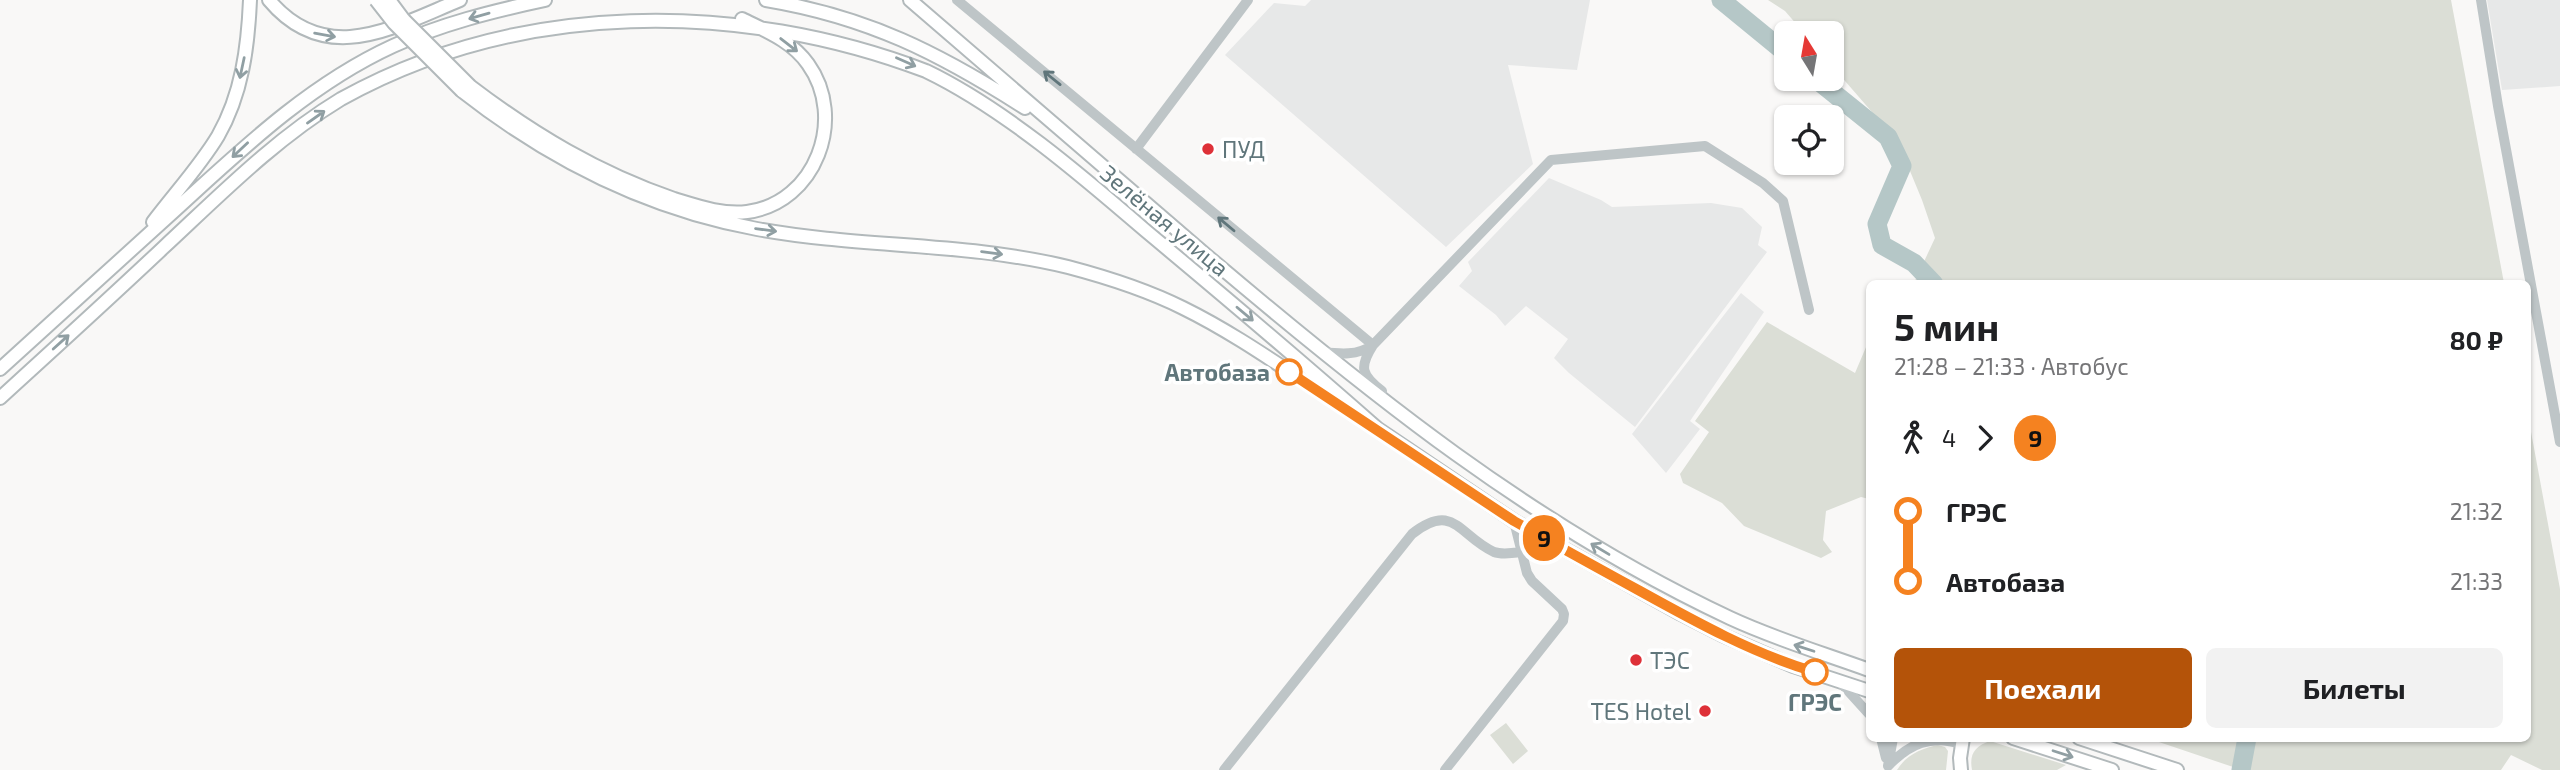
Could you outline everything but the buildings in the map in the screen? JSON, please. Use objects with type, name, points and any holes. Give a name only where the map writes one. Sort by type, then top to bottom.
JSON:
[{"type":"main road","points":[[136,245],[218,135],[237,91],[248,42],[250,0]]},
{"type":"main road","points":[[269,0],[288,20],[299,27],[323,36],[349,38],[378,32],[460,0]]},
{"type":"main road","points":[[376,0],[403,33],[466,89],[530,140],[608,184],[695,215],[757,230],[986,252],[1030,259],[1115,281],[1181,307],[1241,340],[1514,521],[1722,635],[1793,666],[1866,690]]},
{"type":"main road","points":[[389,0],[466,89],[536,134],[612,176],[695,206],[719,211],[747,212],[774,204],[793,191],[810,172],[823,140],[825,114],[814,74],[799,53],[780,38],[729,13]]},
{"type":"main road","points":[[0,369],[254,137],[327,83],[358,64],[427,32],[505,8],[545,0]]},
{"type":"main road","points":[[766,0],[829,13],[900,38],[972,75],[1052,125]]},
{"type":"main road","name":"Зелёная улица","points":[[910,0],[1052,125],[1320,351],[1424,434],[1523,501],[1619,560],[1729,618],[1782,641],[1866,669]]},
{"type":"main road","points":[[0,398],[234,181],[283,140],[339,101],[383,76],[442,50],[512,29],[558,18],[650,9],[729,13],[797,24],[852,41],[929,72],[989,107],[1103,194],[1378,429]]},
{"type":"main road","points":[[1961,770],[1962,742]]},
{"type":"main road","points":[[2025,742],[2112,770]]},
{"type":"main road","points":[[2091,742],[2177,770]]},
{"type":"street","points":[[957,0],[1370,349]]},
{"type":"street","points":[[1136,149],[1248,0]]},
{"type":"street","points":[[2481,0],[2530,280]]},
{"type":"street","points":[[1523,501],[1480,464],[1373,384],[1365,375],[1364,362],[1370,349],[1550,160],[1705,146],[1763,183],[1783,201],[1809,310]]},
{"type":"street","points":[[2531,285],[2560,442]]},
{"type":"street","points":[[1320,351],[1350,354],[1370,349]]},
{"type":"street","points":[[1224,770],[1412,534],[1427,522],[1441,520],[1454,523],[1496,553],[1522,552]]},
{"type":"street","points":[[1445,770],[1563,621],[1562,609],[1527,573],[1514,521]]},
{"type":"street","points":[[1837,679],[1866,711]]},
{"type":"street","points":[[1882,742],[1888,768]]},
{"type":"street","points":[[1888,768],[1892,742]]},
{"type":"street","points":[[1888,768],[1901,752],[1928,742]]},
{"type":"shaded area","points":[[1311,0],[1590,0],[1577,70],[1508,65],[1533,164],[1446,247],[1225,55],[1274,3],[1305,6]]},
{"type":"shaded area","points":[[1768,0],[2451,0],[2503,280],[1915,280],[1935,238],[1898,142],[1844,80],[1844,21],[1794,21],[1785,11]]},
{"type":"shaded area","points":[[2487,0],[2560,0],[2560,86],[2502,90]]},
{"type":"shaded area","points":[[1549,178],[1612,207],[1711,203],[1742,208],[1762,227],[1758,245],[1767,252],[1635,427],[1554,358],[1568,339],[1526,306],[1505,326],[1496,315],[1459,286],[1472,271],[1468,262]]},
{"type":"shaded area","points":[[1741,293],[1764,312],[1690,421],[1700,429],[1666,473],[1632,434]]},
{"type":"shaded area","points":[[1767,322],[1855,373],[1866,347],[1866,498],[1861,497],[1826,511],[1823,540],[1832,552],[1821,558],[1744,526],[1722,503],[1683,483],[1680,474],[1709,432],[1695,421]]},
{"type":"shaded area","points":[[2531,432],[2560,589],[2560,770],[2542,770],[2511,755],[2501,770],[2242,770],[2159,742],[2531,742]]},
{"type":"shaded area","points":[[1506,723],[1528,751],[1513,764],[1490,735]]},
{"type":"shaded area","points":[[1993,742],[2066,765],[2057,770],[1972,770],[1971,759],[1980,745]]},
{"type":"shaded area","points":[[1938,745],[1948,751],[1946,770],[1897,770],[1915,753]]},
{"type":"waterway","points":[[1721,0],[1774,43]]},
{"type":"waterway","points":[[1831,91],[1888,137],[1902,166],[1877,224],[1882,245],[1914,263],[1930,280]]},
{"type":"waterway","points":[[2241,770],[2246,742]]},
{"type":"bus line","name":"9","points":[[1289,372],[1514,521],[1722,635],[1793,666],[1815,672]]},
{"type":"place","name":"ПУД","points":[[1208,149]]},
{"type":"place","name":"Автобаза","points":[[1289,372]]},
{"type":"place","name":"ТЭС","points":[[1636,660]]},
{"type":"place","name":"ГРЭС","points":[[1815,672]]},
{"type":"place","name":"TES Hotel","points":[[1705,711]]}]
